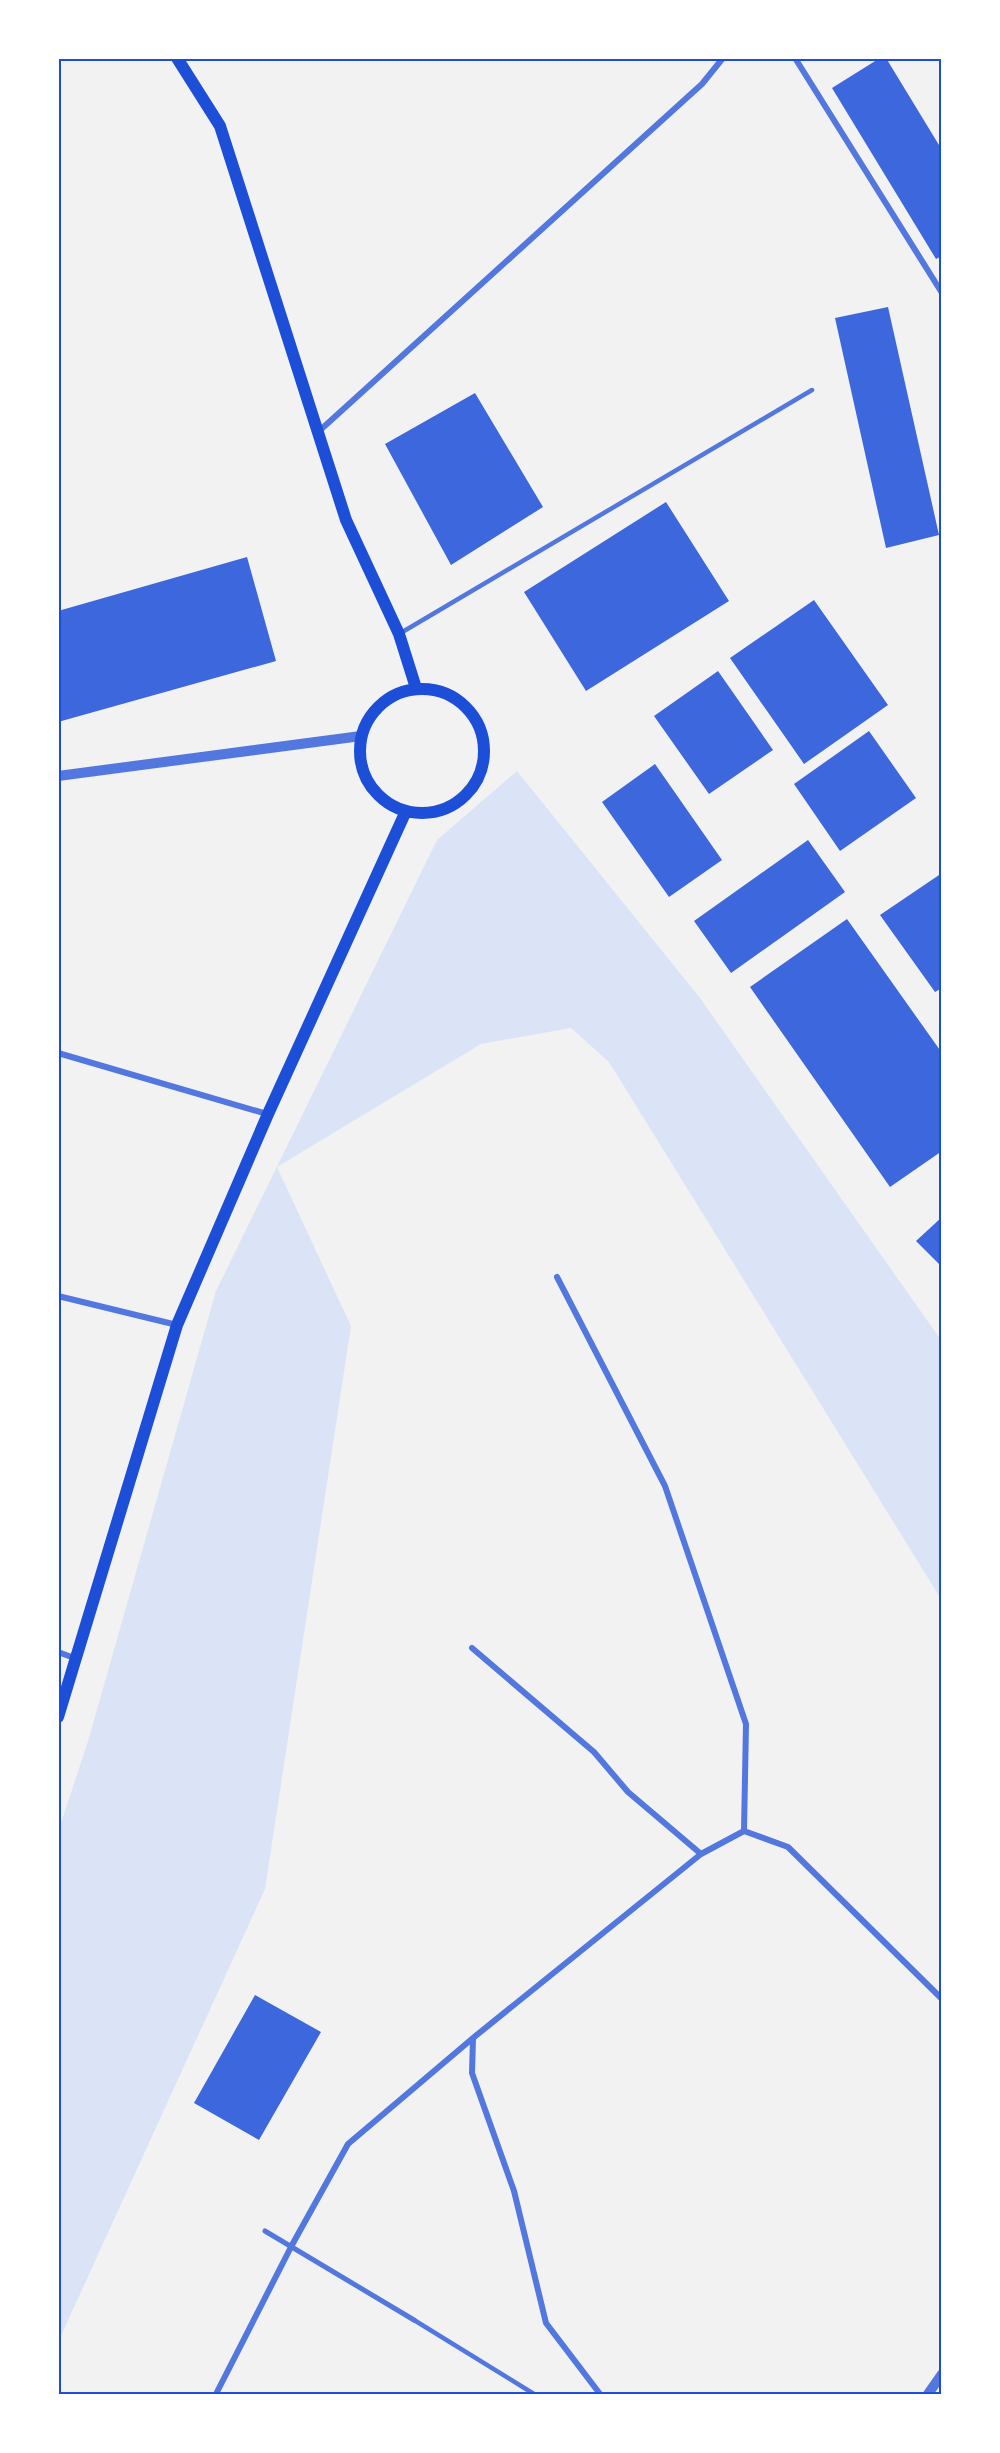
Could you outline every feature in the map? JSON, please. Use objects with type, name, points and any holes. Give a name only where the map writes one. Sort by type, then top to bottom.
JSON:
[{"type":"main road","points":[[177,58],[220,126],[346,520],[399,634],[416,688]]},
{"type":"main road","points":[[416,688],[437,690],[455,697],[470,710],[482,736],[483,765],[477,784],[462,798],[445,808],[426,813],[406,811],[388,804],[374,791],[364,774],[359,755],[361,736],[369,717],[381,703],[398,693],[416,688]]},
{"type":"main road","points":[[58,1717],[177,1325],[268,1114],[406,811]]},
{"type":"street","points":[[317,434],[702,84],[723,58]]},
{"type":"street","points":[[795,58],[942,293]]},
{"type":"street","points":[[58,776],[361,736]]},
{"type":"street","points":[[58,1053],[268,1114]]},
{"type":"street","points":[[557,1277],[665,1486],[746,1724],[744,1831]]},
{"type":"street","points":[[58,1296],[177,1325]]},
{"type":"street","points":[[472,1648],[594,1752],[628,1792],[701,1854]]},
{"type":"street","points":[[58,1652],[77,1659]]},
{"type":"street","points":[[216,2394],[292,2246],[348,2144],[473,2038],[701,1854],[744,1831],[788,1847],[942,1999]]},
{"type":"street","points":[[473,2038],[472,2073],[514,2191],[546,2323],[600,2394]]},
{"type":"street","points":[[264,2231],[414,2320]]},
{"type":"street","points":[[928,2394],[942,2374]]},
{"type":"lane","points":[[399,634],[812,390]]},
{"type":"lane","points":[[414,2320],[534,2394]]},
{"type":"shaded area","points":[[517,771],[700,998],[941,1340],[941,1599],[609,1062],[571,1028],[481,1044],[277,1167],[351,1326],[265,1889],[59,2340],[59,1829],[88,1741],[216,1291],[437,840]]},
{"type":"building","points":[[880,58],[886,58],[942,150],[942,256],[936,259],[832,88]]},
{"type":"building","points":[[888,307],[939,535],[886,548],[835,318]]},
{"type":"building","points":[[475,393],[543,507],[451,565],[385,444]]},
{"type":"building","points":[[666,502],[729,601],[586,691],[524,592]]},
{"type":"building","points":[[247,557],[276,661],[58,722],[58,611]]},
{"type":"building","points":[[814,600],[888,705],[804,764],[730,658]]},
{"type":"building","points":[[718,671],[773,750],[709,794],[654,716]]},
{"type":"building","points":[[869,731],[916,798],[840,851],[794,784]]},
{"type":"building","points":[[655,764],[722,860],[669,897],[602,802]]},
{"type":"building","points":[[808,840],[845,892],[731,973],[694,921]]},
{"type":"building","points":[[942,873],[942,988],[935,992],[880,915]]},
{"type":"building","points":[[847,919],[942,1053],[942,1151],[890,1187],[750,987]]},
{"type":"building","points":[[942,1217],[942,1267],[916,1241]]},
{"type":"building","points":[[255,1995],[321,2032],[259,2140],[194,2103]]}]
